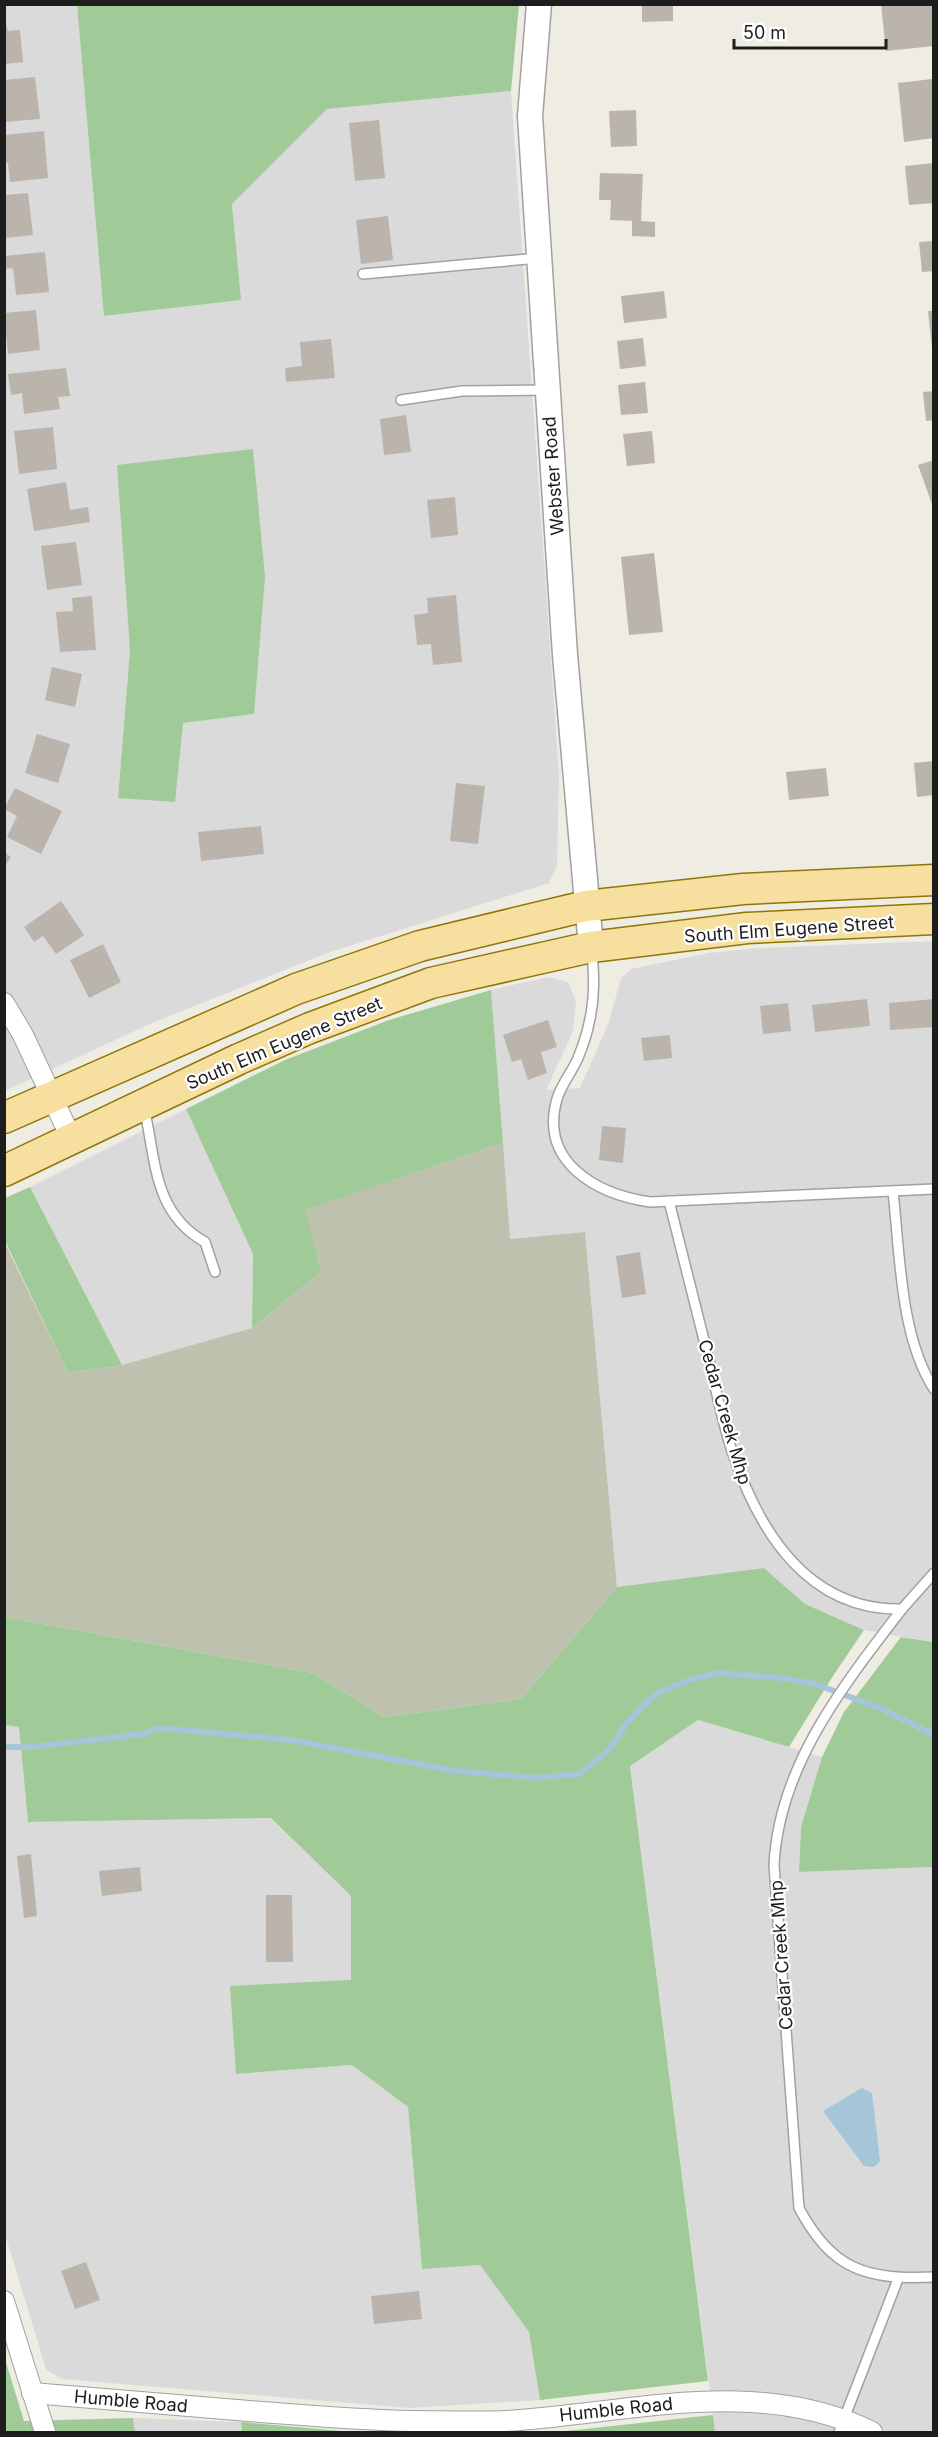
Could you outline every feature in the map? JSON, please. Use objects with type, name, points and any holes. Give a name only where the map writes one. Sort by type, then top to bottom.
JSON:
[{"type":"main road","points":[[4,1118],[220,1021],[308,985],[420,946],[586,906],[743,889],[933,880]]},
{"type":"main road","name":"South Elm Eugene Street","points":[[4,1171],[310,1028],[431,983],[591,947],[747,928],[933,919]]},
{"type":"street","name":"Webster Road","points":[[539,4],[530,116],[565,655],[591,947]]},
{"type":"street","points":[[4,1003],[23,1035],[72,1140]]},
{"type":"street","points":[[4,2301],[45,2433]]},
{"type":"street","name":"Humble Road","points":[[32,2393],[337,2418],[410,2421],[518,2421],[684,2402],[745,2402],[785,2407],[842,2426],[872,2433]]},
{"type":"lane","points":[[363,274],[539,258]]},
{"type":"lane","points":[[401,400],[462,391],[548,390]]},
{"type":"lane","points":[[591,947],[594,976],[589,1024],[578,1058],[557,1097],[553,1119],[554,1133],[566,1161],[586,1180],[603,1190],[631,1199],[669,1201],[933,1189]]},
{"type":"lane","points":[[144,1105],[157,1174],[167,1205],[188,1233],[205,1242],[215,1272]]},
{"type":"lane","points":[[893,1192],[909,1328],[920,1362],[933,1389]]},
{"type":"lane","name":"Cedar Creek Mhp","points":[[669,1201],[732,1453],[761,1519],[787,1554],[817,1585],[834,1595],[862,1605],[902,1609]]},
{"type":"lane","name":"Cedar Creek Mhp","points":[[933,1573],[862,1662],[807,1746],[795,1770],[782,1810],[774,1865],[799,2208],[812,2232],[838,2258],[871,2274],[898,2279],[933,2277]]},
{"type":"lane","points":[[842,2426],[898,2279]]},
{"type":"shaded area","points":[[4,5],[77,5],[105,316],[240,300],[232,204],[327,109],[511,91],[559,775],[557,865],[549,883],[330,952],[152,1023],[5,1091]],"holes":[[[130,650],[254,713],[183,723],[118,797]]]},
{"type":"shaded area","points":[[933,941],[933,1642],[864,1630],[805,1604],[764,1568],[617,1587],[585,1232],[510,1239],[491,990],[548,977],[568,982],[576,1001],[573,1031],[546,1090],[580,1088],[609,1022],[621,978],[631,969],[709,953],[759,948]]},
{"type":"shaded area","points":[[186,1109],[253,1254],[252,1328],[122,1365],[30,1187]]},
{"type":"shaded area","points":[[503,1143],[510,1239],[585,1232],[617,1587],[521,1699],[384,1717],[313,1673],[5,1617],[4,1241],[68,1373],[122,1365],[252,1328],[321,1272],[304,1210]]},
{"type":"shaded area","points":[[698,1720],[822,1757],[801,1827],[799,1872],[933,1867],[933,2432],[715,2432],[630,1765]]},
{"type":"shaded area","points":[[4,1725],[19,1726],[28,1822],[271,1818],[351,1896],[351,1980],[236,2074],[352,2065],[408,2107],[422,2268],[480,2265],[529,2332],[540,2400],[410,2408],[61,2379],[46,2369],[5,2234]]},
{"type":"shaded area","points":[[133,2418],[241,2422],[242,2432],[135,2432]]},
{"type":"green space","points":[[77,5],[519,5],[511,91],[327,109],[232,204],[241,300],[104,316]]},
{"type":"green space","points":[[253,449],[265,577],[254,714],[183,723],[175,802],[118,798],[130,650],[117,465]]},
{"type":"green space","points":[[491,990],[503,1143],[305,1210],[321,1272],[252,1328],[253,1254],[186,1109],[285,1060],[389,1020]]},
{"type":"green space","points":[[30,1187],[122,1365],[68,1373],[5,1241],[5,1198]]},
{"type":"green space","points":[[764,1568],[805,1604],[864,1630],[789,1747],[698,1720],[630,1766],[708,2381],[540,2400],[529,2332],[480,2265],[422,2269],[408,2107],[352,2065],[236,2074],[230,1986],[351,1980],[351,1896],[271,1818],[28,1822],[19,1727],[5,1725],[5,1617],[313,1673],[384,1717],[521,1699],[617,1587]]},
{"type":"green space","points":[[901,1637],[933,1642],[933,1867],[799,1872],[801,1827],[822,1757],[844,1712]]},
{"type":"green space","points":[[4,2356],[24,2421],[133,2418],[135,2432],[5,2432]]},
{"type":"green space","points":[[713,2415],[715,2432],[557,2432]]},
{"type":"green space","points":[[241,2422],[354,2432],[242,2432]]},
{"type":"water","points":[[862,2088],[872,2093],[880,2161],[874,2167],[864,2166],[823,2111]]},
{"type":"building","points":[[642,4],[673,4],[673,21],[642,22]]},
{"type":"building","points":[[881,4],[932,4],[934,46],[886,51]]},
{"type":"building","points":[[4,16],[8,31],[20,30],[23,62],[4,64]]},
{"type":"building","points":[[35,77],[40,119],[4,122],[4,80]]},
{"type":"building","points":[[932,79],[934,138],[904,142],[898,83]]},
{"type":"building","points":[[636,110],[637,146],[611,147],[609,111]]},
{"type":"building","points":[[379,120],[385,178],[355,181],[349,123]]},
{"type":"building","points":[[44,131],[48,178],[10,182],[8,163],[4,163],[4,135]]},
{"type":"building","points":[[934,163],[934,203],[909,205],[905,166]]},
{"type":"building","points":[[600,173],[643,174],[641,221],[655,222],[655,237],[632,236],[632,221],[610,220],[611,200],[599,200]]},
{"type":"building","points":[[28,193],[33,235],[5,238],[5,195]]},
{"type":"building","points":[[388,216],[393,260],[361,264],[356,220]]},
{"type":"building","points":[[934,241],[934,271],[922,272],[919,242]]},
{"type":"building","points":[[45,252],[49,292],[16,295],[13,268],[4,269],[4,256]]},
{"type":"building","points":[[664,291],[667,318],[624,323],[621,296]]},
{"type":"building","points":[[36,310],[40,350],[8,354],[4,313]]},
{"type":"building","points":[[928,311],[934,311],[934,348],[932,348]]},
{"type":"building","points":[[643,338],[646,366],[620,369],[617,341]]},
{"type":"building","points":[[331,339],[335,378],[286,382],[285,368],[302,366],[300,342]]},
{"type":"building","points":[[66,368],[70,396],[58,397],[60,409],[24,414],[22,393],[11,395],[8,374]]},
{"type":"building","points":[[645,382],[648,413],[621,415],[618,385]]},
{"type":"building","points":[[934,391],[934,420],[926,421],[923,392]]},
{"type":"building","points":[[406,415],[411,452],[384,455],[380,419]]},
{"type":"building","points":[[53,427],[57,469],[19,474],[14,431]]},
{"type":"building","points":[[652,431],[655,463],[627,466],[623,434]]},
{"type":"building","points":[[934,460],[934,507],[933,507],[918,465]]},
{"type":"building","points":[[66,482],[70,510],[88,507],[90,522],[34,531],[27,489]]},
{"type":"building","points":[[455,497],[458,535],[431,538],[427,500]]},
{"type":"building","points":[[76,542],[82,585],[47,590],[41,546]]},
{"type":"building","points":[[654,553],[663,632],[629,635],[621,557]]},
{"type":"building","points":[[456,595],[462,662],[433,665],[431,644],[417,645],[414,615],[428,613],[427,598]]},
{"type":"building","points":[[92,596],[96,650],[60,652],[56,612],[73,611],[72,598]]},
{"type":"building","points":[[52,667],[82,674],[75,707],[45,700]]},
{"type":"building","points":[[37,734],[70,744],[58,783],[25,773]]},
{"type":"building","points":[[934,761],[934,795],[917,797],[914,763]]},
{"type":"building","points":[[826,768],[829,796],[789,800],[786,772]]},
{"type":"building","points":[[456,783],[485,786],[478,844],[450,841]]},
{"type":"building","points":[[15,788],[62,811],[41,854],[7,837],[17,816],[4,809]]},
{"type":"building","points":[[261,826],[264,854],[201,861],[198,832]]},
{"type":"building","points":[[4,852],[11,857],[4,867]]},
{"type":"building","points":[[61,901],[84,935],[56,954],[43,936],[34,942],[24,927]]},
{"type":"building","points":[[103,944],[121,982],[89,998],[70,960]]},
{"type":"building","points":[[867,999],[870,1026],[815,1032],[812,1005]]},
{"type":"building","points":[[934,999],[934,1027],[890,1030],[889,1003]]},
{"type":"building","points":[[788,1003],[791,1031],[763,1034],[760,1006]]},
{"type":"building","points":[[548,1020],[557,1047],[541,1052],[547,1073],[528,1080],[521,1059],[512,1062],[503,1035]]},
{"type":"building","points":[[670,1035],[672,1058],[644,1061],[641,1038]]},
{"type":"building","points":[[602,1126],[626,1128],[623,1163],[599,1160]]},
{"type":"building","points":[[640,1252],[646,1294],[622,1298],[616,1256]]},
{"type":"building","points":[[31,1854],[37,1916],[24,1918],[17,1856]]},
{"type":"building","points":[[140,1867],[142,1891],[102,1896],[99,1871]]},
{"type":"building","points":[[266,1895],[292,1895],[293,1962],[266,1962]]},
{"type":"building","points":[[86,2262],[100,2300],[75,2309],[61,2271]]},
{"type":"building","points":[[419,2291],[422,2319],[374,2324],[371,2296]]},
{"type":"waterway","points":[[4,1747],[32,1747],[143,1734],[156,1729],[170,1729],[291,1740],[450,1770],[535,1778],[579,1774],[609,1750],[626,1724],[660,1692],[689,1680],[718,1673],[782,1678],[815,1684],[880,1708],[934,1735]]}]
